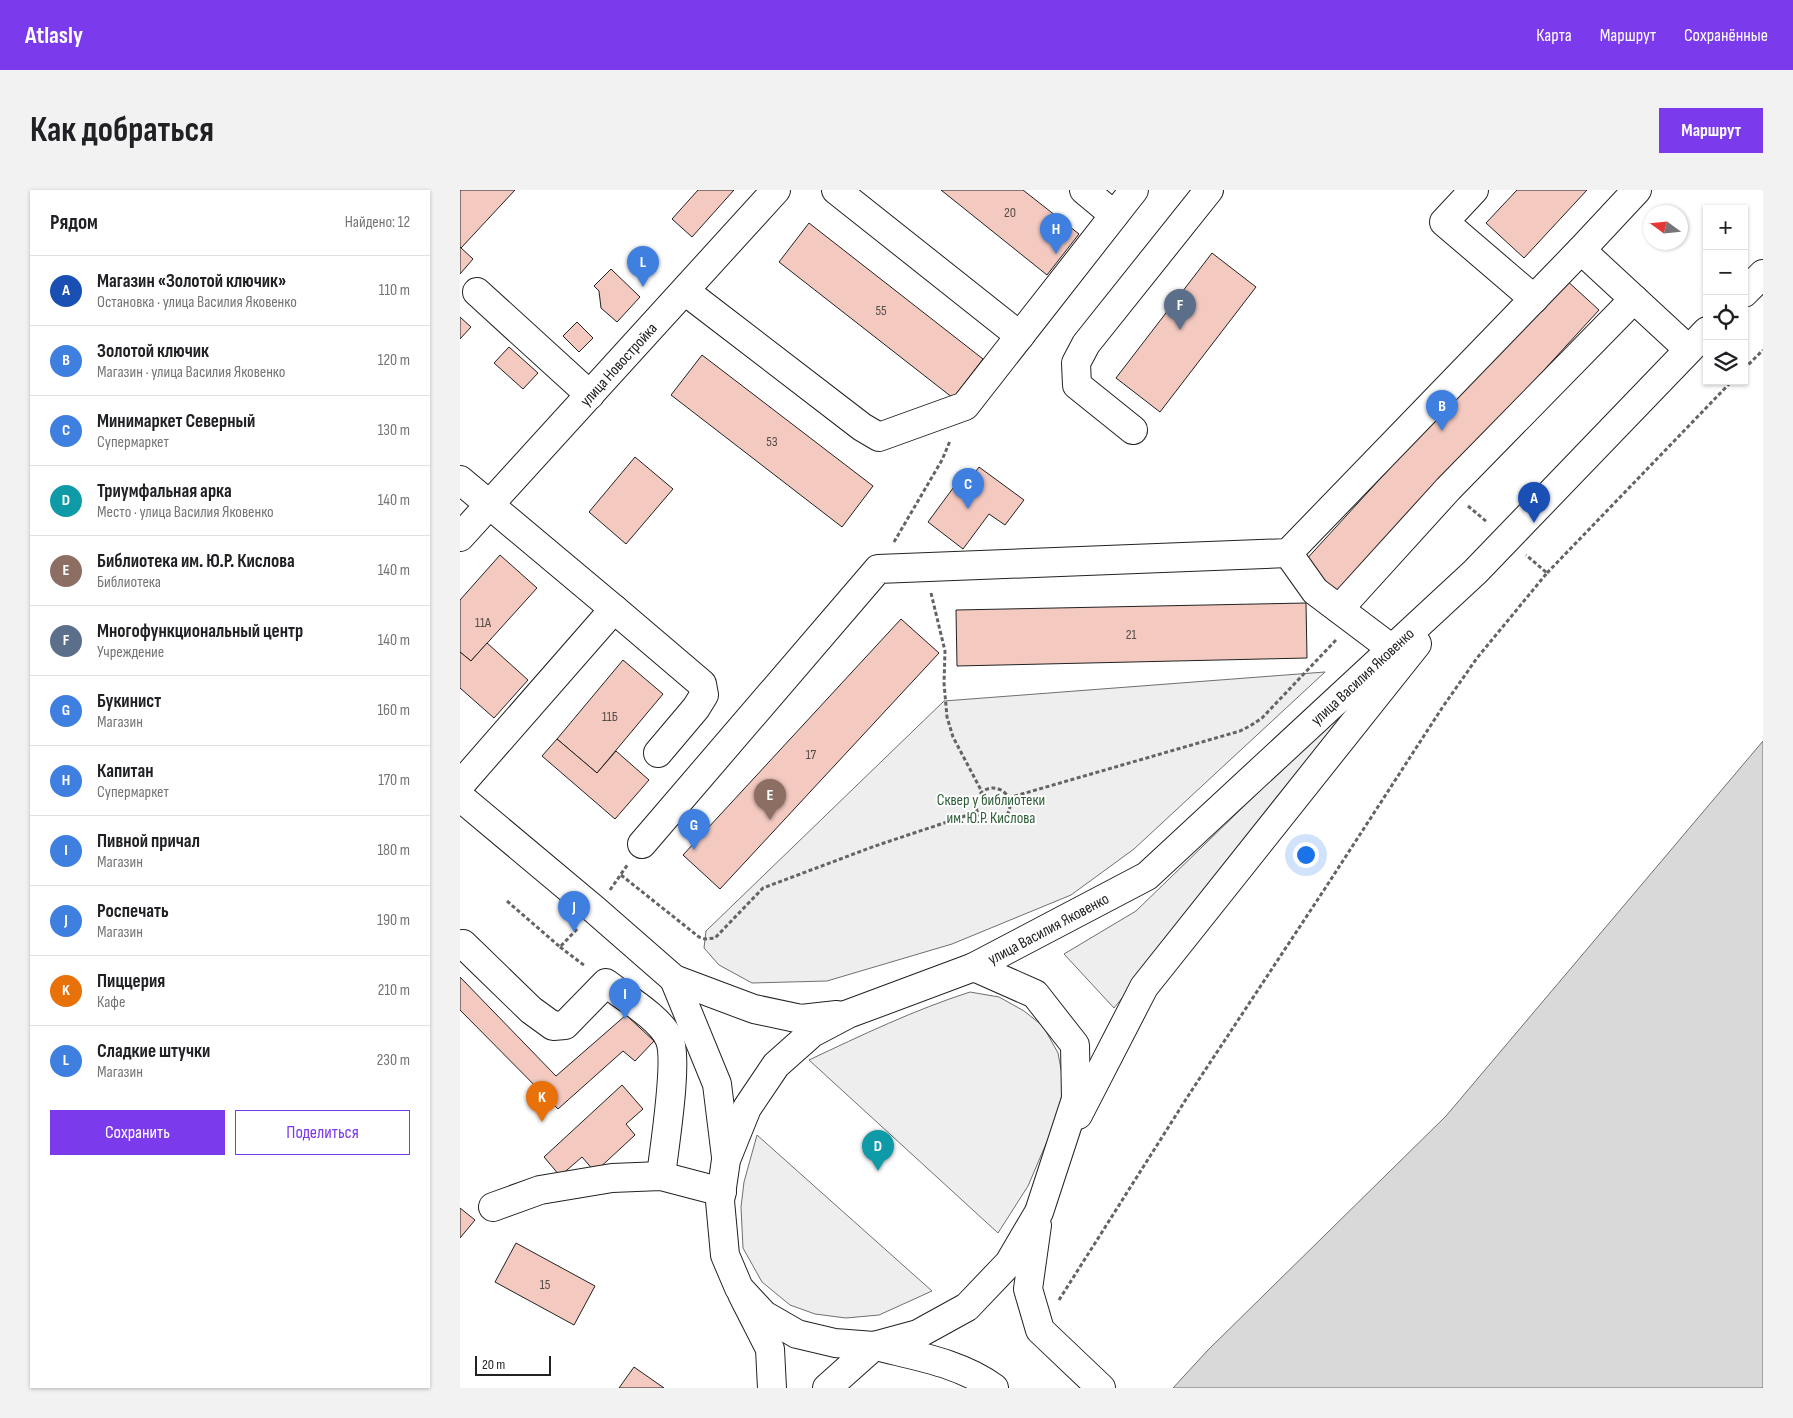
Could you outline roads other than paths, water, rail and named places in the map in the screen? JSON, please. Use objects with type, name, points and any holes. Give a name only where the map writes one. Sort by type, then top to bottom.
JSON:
[{"type":"main road","name":"улица Новостройка","points":[[460,537],[776,190]]},
{"type":"main road","points":[[836,190],[1020,336]]},
{"type":"main road","points":[[1084,190],[1114,215]]},
{"type":"main road","points":[[684,291],[862,427],[879,437],[965,406],[1134,190]]},
{"type":"main road","points":[[1134,430],[1077,385],[1076,364],[1086,344],[1210,190]]},
{"type":"main road","points":[[642,844],[878,568],[925,568],[1288,553],[1637,190]]},
{"type":"main road","points":[[1470,192],[1444,222],[1534,299]]},
{"type":"main road","points":[[1581,250],[1634,300],[1698,340]]},
{"type":"main road","points":[[1748,289],[1763,274]]},
{"type":"main road","points":[[477,292],[590,394]]},
{"type":"main road","points":[[1346,615],[1448,489],[1634,300]]},
{"type":"main road","name":"улица Василия Яковенко","points":[[848,1014],[974,967],[1148,876],[1475,572],[1698,340]]},
{"type":"main road","points":[[460,480],[702,684],[704,695],[696,708],[658,752]]},
{"type":"main road","points":[[1288,553],[1315,591],[1392,649]]},
{"type":"main road","points":[[1057,1156],[1144,987],[1475,572]]},
{"type":"main road","points":[[460,784],[614,609]]},
{"type":"main road","points":[[460,797],[674,979],[754,1009],[801,1019],[848,1014]]},
{"type":"main road","points":[[463,944],[531,1010],[553,1026],[565,1025],[606,983],[660,1024],[670,1039],[674,1059],[662,1176]]},
{"type":"main road","points":[[974,967],[1035,994],[1075,1045],[1076,1099],[1039,1212],[1028,1289],[1040,1330],[1101,1388]]},
{"type":"main road","points":[[674,979],[717,1084],[726,1160],[720,1201],[726,1254],[739,1288],[770,1348],[772,1388]]},
{"type":"main road","points":[[726,1160],[747,1108],[776,1065],[812,1033],[848,1014]]},
{"type":"main road","points":[[493,1206],[540,1190],[612,1178],[662,1176],[722,1192]]},
{"type":"main road","points":[[827,1388],[874,1346],[918,1334],[967,1307],[1009,1263],[1039,1212]]},
{"type":"main road","points":[[739,1288],[764,1315],[797,1334],[835,1343],[874,1346],[940,1363],[982,1379],[994,1388]]},
{"type":"place","name":"Капитан","points":[[1056,254]]},
{"type":"place","name":"Сладкие штучки","points":[[643,287]]},
{"type":"place","name":"Многофункциональный центр","points":[[1180,330]]},
{"type":"place","name":"Золотой ключик","points":[[1442,431]]},
{"type":"place","name":"Минимаркет Северный","points":[[968,509]]},
{"type":"place","name":"Магазин «Золотой ключик»","points":[[1534,523]]},
{"type":"place","name":"Библиотека им. Ю.Р. Кислова","points":[[770,820]]},
{"type":"place","name":"Букинист","points":[[694,850]]},
{"type":"place","name":"Роспечать","points":[[574,932]]},
{"type":"place","name":"Пивной причал","points":[[625,1019]]},
{"type":"place","name":"Пиццерия","points":[[542,1122]]},
{"type":"place","name":"Триумфальная арка","points":[[878,1171]]},
{"type":"park label","name":"Сквер у библиотеки им. Ю.Р. Кислова","points":[[991,808]]}]
